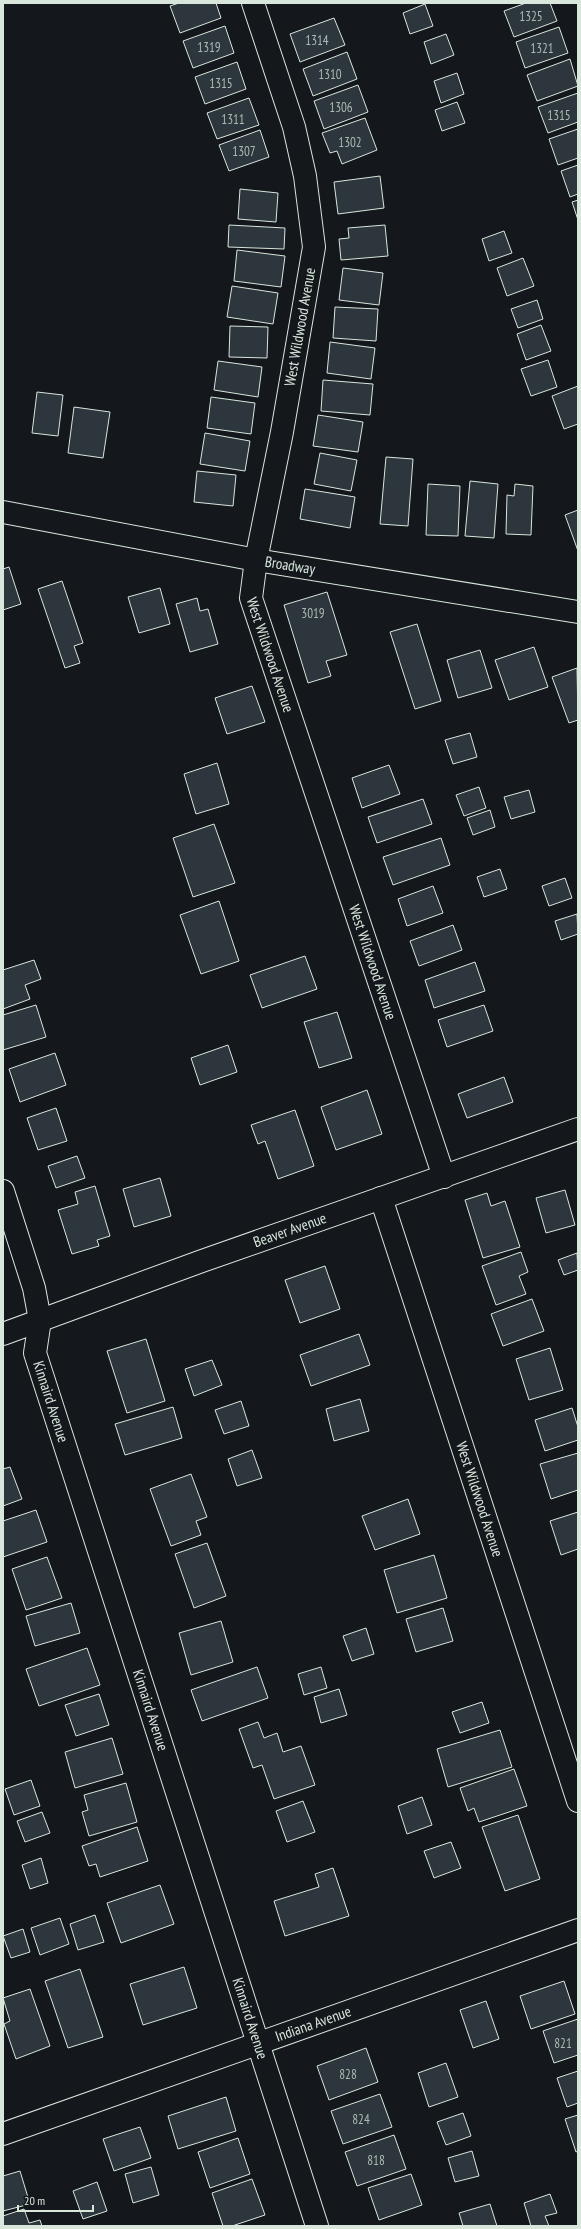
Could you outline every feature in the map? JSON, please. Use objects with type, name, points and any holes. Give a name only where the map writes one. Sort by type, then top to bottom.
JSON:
[{"type":"street","name":"West Wildwood Avenue","points":[[253,3],[294,127],[305,176],[314,247],[282,432],[256,560],[251,598],[444,1177]]},
{"type":"street","name":"Broadway","points":[[3,512],[256,560],[578,612]]},
{"type":"street","name":"Beaver Avenue","points":[[3,1334],[578,1129]]},
{"type":"street","name":"Kinnaird Avenue","points":[[3,1191],[34,1288],[40,1320],[35,1353],[317,2226]]},
{"type":"street","name":"West Wildwood Avenue","points":[[381,1198],[578,1801]]},
{"type":"street","name":"Indiana Avenue","points":[[3,2134],[578,1930]]},
{"type":"building","points":[[179,3],[216,3],[221,18],[180,33],[170,6]]},
{"type":"building","points":[[526,3],[550,3],[557,21],[514,37],[504,11]]},
{"type":"building","points":[[425,4],[433,26],[410,34],[403,13]]},
{"type":"building","points":[[334,18],[345,45],[300,62],[290,34]]},
{"type":"building","points":[[225,26],[234,53],[193,68],[183,41]]},
{"type":"building","points":[[559,27],[568,53],[525,68],[516,42]]},
{"type":"building","points":[[446,34],[454,55],[431,64],[424,42]]},
{"type":"building","points":[[347,52],[357,79],[313,96],[303,69]]},
{"type":"building","points":[[570,59],[578,86],[537,101],[527,75]]},
{"type":"building","points":[[237,62],[246,89],[205,104],[195,77]]},
{"type":"building","points":[[457,73],[464,94],[441,103],[434,81]]},
{"type":"building","points":[[358,85],[368,112],[324,129],[314,101]]},
{"type":"building","points":[[578,93],[578,122],[548,133],[538,107]]},
{"type":"building","points":[[249,98],[259,125],[217,139],[207,113]]},
{"type":"building","points":[[457,102],[465,123],[442,131],[435,110]]},
{"type":"building","points":[[365,118],[377,150],[342,164],[337,151],[330,153],[322,133]]},
{"type":"building","points":[[578,129],[578,158],[558,165],[549,139]]},
{"type":"building","points":[[260,130],[269,157],[229,171],[219,145]]},
{"type":"building","points":[[578,165],[578,194],[570,197],[561,171]]},
{"type":"building","points":[[380,176],[384,208],[338,214],[334,182]]},
{"type":"building","points":[[240,189],[278,193],[276,222],[238,219]]},
{"type":"building","points":[[578,200],[578,220],[572,202]]},
{"type":"building","points":[[229,225],[285,228],[284,249],[228,247]]},
{"type":"building","points":[[385,225],[388,256],[341,260],[339,239],[349,238],[348,228]]},
{"type":"building","points":[[504,231],[512,253],[489,261],[482,239]]},
{"type":"building","points":[[237,250],[285,256],[281,287],[234,281]]},
{"type":"building","points":[[523,258],[534,286],[507,296],[497,268]]},
{"type":"building","points":[[343,268],[383,273],[379,305],[339,300]]},
{"type":"building","points":[[232,286],[278,293],[273,324],[227,317]]},
{"type":"building","points":[[537,300],[543,319],[518,328],[511,309]]},
{"type":"building","points":[[335,307],[378,309],[376,341],[333,338]]},
{"type":"building","points":[[541,325],[551,351],[526,360],[517,334]]},
{"type":"building","points":[[230,326],[268,327],[267,358],[229,357]]},
{"type":"building","points":[[330,342],[375,348],[371,379],[327,373]]},
{"type":"building","points":[[548,360],[557,387],[531,396],[521,369]]},
{"type":"building","points":[[218,361],[262,367],[258,397],[214,390]]},
{"type":"building","points":[[323,380],[373,384],[370,415],[321,411]]},
{"type":"building","points":[[578,386],[578,424],[564,429],[552,396]]},
{"type":"building","points":[[37,392],[63,395],[58,436],[32,433]]},
{"type":"building","points":[[211,397],[255,403],[251,434],[207,428]]},
{"type":"building","points":[[74,407],[110,412],[103,458],[68,453]]},
{"type":"building","points":[[318,415],[363,422],[358,452],[313,446]]},
{"type":"building","points":[[205,433],[250,441],[245,471],[200,464]]},
{"type":"building","points":[[320,453],[357,460],[351,491],[314,484]]},
{"type":"building","points":[[386,457],[413,459],[408,526],[380,524]]},
{"type":"building","points":[[197,471],[236,475],[233,506],[194,502]]},
{"type":"building","points":[[470,481],[498,484],[494,538],[465,536]]},
{"type":"building","points":[[428,484],[460,486],[458,536],[426,535]]},
{"type":"building","points":[[515,484],[533,486],[531,535],[506,534],[507,495],[514,496]]},
{"type":"building","points":[[305,489],[355,497],[350,528],[300,519]]},
{"type":"building","points":[[578,510],[578,551],[565,515]]},
{"type":"building","points":[[9,567],[21,604],[3,610],[3,569]]},
{"type":"building","points":[[62,581],[83,643],[74,646],[80,663],[65,668],[38,589]]},
{"type":"building","points":[[160,588],[170,624],[139,633],[128,597]]},
{"type":"building","points":[[327,592],[347,655],[326,661],[331,676],[308,683],[284,605]]},
{"type":"building","points":[[197,598],[200,611],[208,609],[218,644],[190,652],[176,604]]},
{"type":"building","points":[[417,624],[441,701],[415,709],[390,632]]},
{"type":"building","points":[[534,647],[548,687],[509,700],[495,660]]},
{"type":"building","points":[[480,650],[492,688],[458,698],[447,660]]},
{"type":"building","points":[[577,668],[578,720],[569,723],[552,677]]},
{"type":"building","points":[[252,686],[265,722],[227,734],[215,698]]},
{"type":"building","points":[[470,733],[477,757],[453,764],[445,740]]},
{"type":"building","points":[[217,763],[229,804],[196,814],[184,774]]},
{"type":"building","points":[[389,765],[400,794],[362,808],[352,778]]},
{"type":"building","points":[[479,787],[486,808],[464,816],[456,795]]},
{"type":"building","points":[[529,790],[535,812],[511,819],[504,797]]},
{"type":"building","points":[[423,799],[432,824],[377,843],[368,817]]},
{"type":"building","points":[[490,810],[495,827],[473,835],[467,818]]},
{"type":"building","points":[[214,824],[235,883],[193,897],[173,838]]},
{"type":"building","points":[[441,838],[450,865],[393,885],[383,857]]},
{"type":"building","points":[[500,869],[507,889],[484,897],[477,877]]},
{"type":"building","points":[[565,878],[572,898],[549,906],[542,886]]},
{"type":"building","points":[[433,886],[443,913],[407,926],[398,899]]},
{"type":"building","points":[[219,901],[239,961],[201,974],[180,915]]},
{"type":"building","points":[[577,914],[578,934],[561,940],[555,921]]},
{"type":"building","points":[[453,925],[462,950],[419,966],[410,941]]},
{"type":"building","points":[[305,956],[317,989],[262,1008],[250,975]]},
{"type":"building","points":[[34,960],[41,979],[25,985],[30,999],[3,1009],[3,970]]},
{"type":"building","points":[[475,962],[485,991],[434,1008],[425,980]]},
{"type":"building","points":[[36,1005],[46,1037],[3,1050],[3,1015]]},
{"type":"building","points":[[484,1005],[493,1031],[447,1047],[438,1020]]},
{"type":"building","points":[[337,1012],[352,1058],[319,1068],[304,1022]]},
{"type":"building","points":[[228,1045],[237,1072],[200,1085],[191,1058]]},
{"type":"building","points":[[55,1053],[66,1085],[20,1102],[9,1069]]},
{"type":"building","points":[[504,1077],[513,1102],[467,1118],[458,1094]]},
{"type":"building","points":[[367,1090],[382,1134],[336,1150],[321,1107]]},
{"type":"building","points":[[56,1108],[67,1141],[38,1150],[27,1118]]},
{"type":"building","points":[[295,1110],[314,1166],[278,1179],[265,1141],[258,1144],[251,1125]]},
{"type":"building","points":[[77,1156],[85,1178],[56,1188],[48,1166]]},
{"type":"building","points":[[160,1178],[171,1216],[134,1227],[123,1189]]},
{"type":"building","points":[[95,1186],[110,1236],[97,1240],[99,1246],[72,1254],[58,1210],[78,1204],[75,1192]]},
{"type":"building","points":[[565,1190],[575,1225],[546,1233],[536,1198]]},
{"type":"building","points":[[487,1193],[491,1206],[505,1201],[520,1247],[483,1258],[465,1200]]},
{"type":"building","points":[[521,1252],[528,1272],[519,1276],[526,1294],[496,1305],[482,1266]]},
{"type":"building","points":[[577,1253],[578,1270],[564,1275],[558,1260]]},
{"type":"building","points":[[325,1266],[340,1309],[300,1323],[285,1280]]},
{"type":"building","points":[[532,1299],[544,1331],[503,1346],[491,1314]]},
{"type":"building","points":[[359,1334],[370,1365],[311,1386],[300,1355]]},
{"type":"building","points":[[146,1339],[165,1401],[127,1413],[107,1351]]},
{"type":"building","points":[[550,1348],[563,1390],[529,1400],[516,1359]]},
{"type":"building","points":[[212,1360],[222,1385],[194,1396],[185,1369]]},
{"type":"building","points":[[360,1399],[369,1431],[334,1441],[326,1409]]},
{"type":"building","points":[[241,1401],[249,1426],[224,1434],[215,1410]]},
{"type":"building","points":[[173,1407],[182,1438],[125,1455],[115,1424]]},
{"type":"building","points":[[572,1408],[578,1427],[578,1440],[545,1451],[535,1420]]},
{"type":"building","points":[[252,1450],[262,1478],[237,1486],[228,1459]]},
{"type":"building","points":[[578,1453],[578,1490],[551,1499],[540,1464]]},
{"type":"building","points":[[10,1467],[22,1499],[3,1506],[3,1469]]},
{"type":"building","points":[[191,1474],[207,1517],[196,1521],[201,1535],[171,1546],[150,1489]]},
{"type":"building","points":[[408,1499],[420,1534],[375,1550],[362,1516]]},
{"type":"building","points":[[36,1510],[47,1542],[3,1557],[3,1521]]},
{"type":"building","points":[[578,1512],[578,1549],[561,1555],[550,1521]]},
{"type":"building","points":[[207,1543],[226,1596],[194,1608],[175,1554]]},
{"type":"building","points":[[434,1555],[447,1598],[397,1613],[384,1570]]},
{"type":"building","points":[[47,1557],[62,1598],[26,1610],[12,1569]]},
{"type":"building","points":[[71,1603],[80,1633],[35,1646],[26,1616]]},
{"type":"building","points":[[443,1608],[453,1641],[416,1652],[406,1619]]},
{"type":"building","points":[[221,1621],[233,1662],[191,1675],[179,1633]]},
{"type":"building","points":[[366,1628],[374,1654],[352,1661],[343,1636]]},
{"type":"building","points":[[87,1648],[100,1685],[39,1706],[26,1669]]},
{"type":"building","points":[[257,1667],[268,1698],[202,1721],[191,1690]]},
{"type":"building","points":[[321,1667],[327,1688],[304,1695],[298,1674]]},
{"type":"building","points":[[339,1689],[347,1715],[321,1723],[314,1697]]},
{"type":"building","points":[[99,1694],[109,1725],[76,1736],[65,1705]]},
{"type":"building","points":[[482,1702],[489,1723],[460,1733],[452,1712]]},
{"type":"building","points":[[258,1722],[264,1738],[277,1733],[283,1752],[301,1746],[315,1785],[274,1799],[262,1765],[253,1768],[239,1729]]},
{"type":"building","points":[[500,1730],[512,1767],[448,1787],[437,1749]]},
{"type":"building","points":[[112,1738],[123,1774],[75,1788],[65,1752]]},
{"type":"building","points":[[514,1769],[527,1806],[479,1822],[474,1808],[468,1811],[460,1788]]},
{"type":"building","points":[[31,1780],[40,1806],[14,1815],[5,1789]]},
{"type":"building","points":[[126,1783],[137,1822],[89,1836],[82,1812],[88,1810],[84,1795]]},
{"type":"building","points":[[422,1797],[432,1825],[407,1834],[398,1806]]},
{"type":"building","points":[[303,1801],[315,1832],[287,1842],[276,1811]]},
{"type":"building","points":[[42,1812],[50,1833],[25,1842],[17,1821]]},
{"type":"building","points":[[518,1815],[540,1879],[505,1891],[482,1827]]},
{"type":"building","points":[[137,1827],[148,1861],[100,1877],[96,1864],[89,1866],[82,1846]]},
{"type":"building","points":[[451,1842],[461,1868],[434,1878],[424,1851]]},
{"type":"building","points":[[41,1858],[48,1883],[30,1889],[22,1865]]},
{"type":"building","points":[[333,1868],[349,1916],[285,1936],[274,1901],[319,1887],[315,1874]]},
{"type":"building","points":[[160,1885],[174,1924],[121,1943],[107,1903]]},
{"type":"building","points":[[95,1915],[104,1942],[78,1950],[70,1924]]},
{"type":"building","points":[[60,1918],[69,1944],[40,1955],[31,1928]]},
{"type":"building","points":[[23,1929],[30,1952],[11,1958],[3,1936]]},
{"type":"building","points":[[184,1967],[197,2008],[143,2025],[130,1984]]},
{"type":"building","points":[[80,1969],[103,2037],[68,2048],[45,1981]]},
{"type":"building","points":[[564,1981],[575,2014],[531,2029],[520,1996]]},
{"type":"building","points":[[30,1989],[50,2046],[16,2059],[4,2024],[10,2021],[3,1998]]},
{"type":"building","points":[[486,2001],[499,2039],[473,2048],[460,2010]]},
{"type":"building","points":[[578,2019],[578,2055],[554,2063],[543,2031]]},
{"type":"building","points":[[366,2048],[378,2082],[329,2100],[317,2066]]},
{"type":"building","points":[[446,2063],[458,2097],[429,2107],[418,2073]]},
{"type":"building","points":[[578,2071],[578,2103],[567,2107],[557,2078]]},
{"type":"building","points":[[380,2094],[392,2127],[343,2144],[331,2111]]},
{"type":"building","points":[[226,2097],[236,2131],[178,2149],[168,2116]]},
{"type":"building","points":[[463,2113],[471,2136],[446,2145],[437,2122]]},
{"type":"building","points":[[578,2115],[578,2151],[576,2152],[565,2119]]},
{"type":"building","points":[[140,2127],[151,2158],[114,2171],[103,2139]]},
{"type":"building","points":[[394,2135],[406,2169],[357,2186],[345,2152]]},
{"type":"building","points":[[238,2138],[250,2174],[210,2188],[198,2152]]},
{"type":"building","points":[[472,2151],[479,2176],[455,2182],[448,2158]]},
{"type":"building","points":[[151,2167],[159,2195],[133,2203],[125,2174]]},
{"type":"building","points":[[20,2171],[30,2204],[3,2211],[3,2176]]},
{"type":"building","points":[[411,2174],[422,2205],[379,2220],[368,2188]]},
{"type":"building","points":[[252,2179],[265,2215],[232,2226],[223,2226],[212,2193]]},
{"type":"building","points":[[97,2182],[107,2211],[83,2219],[73,2191]]},
{"type":"building","points":[[550,2194],[557,2213],[545,2216],[549,2226],[531,2226],[524,2203]]},
{"type":"building","points":[[490,2204],[497,2226],[463,2226],[459,2213]]},
{"type":"building","points":[[24,2209],[29,2223],[40,2220],[42,2226],[3,2226],[3,2216]]}]
